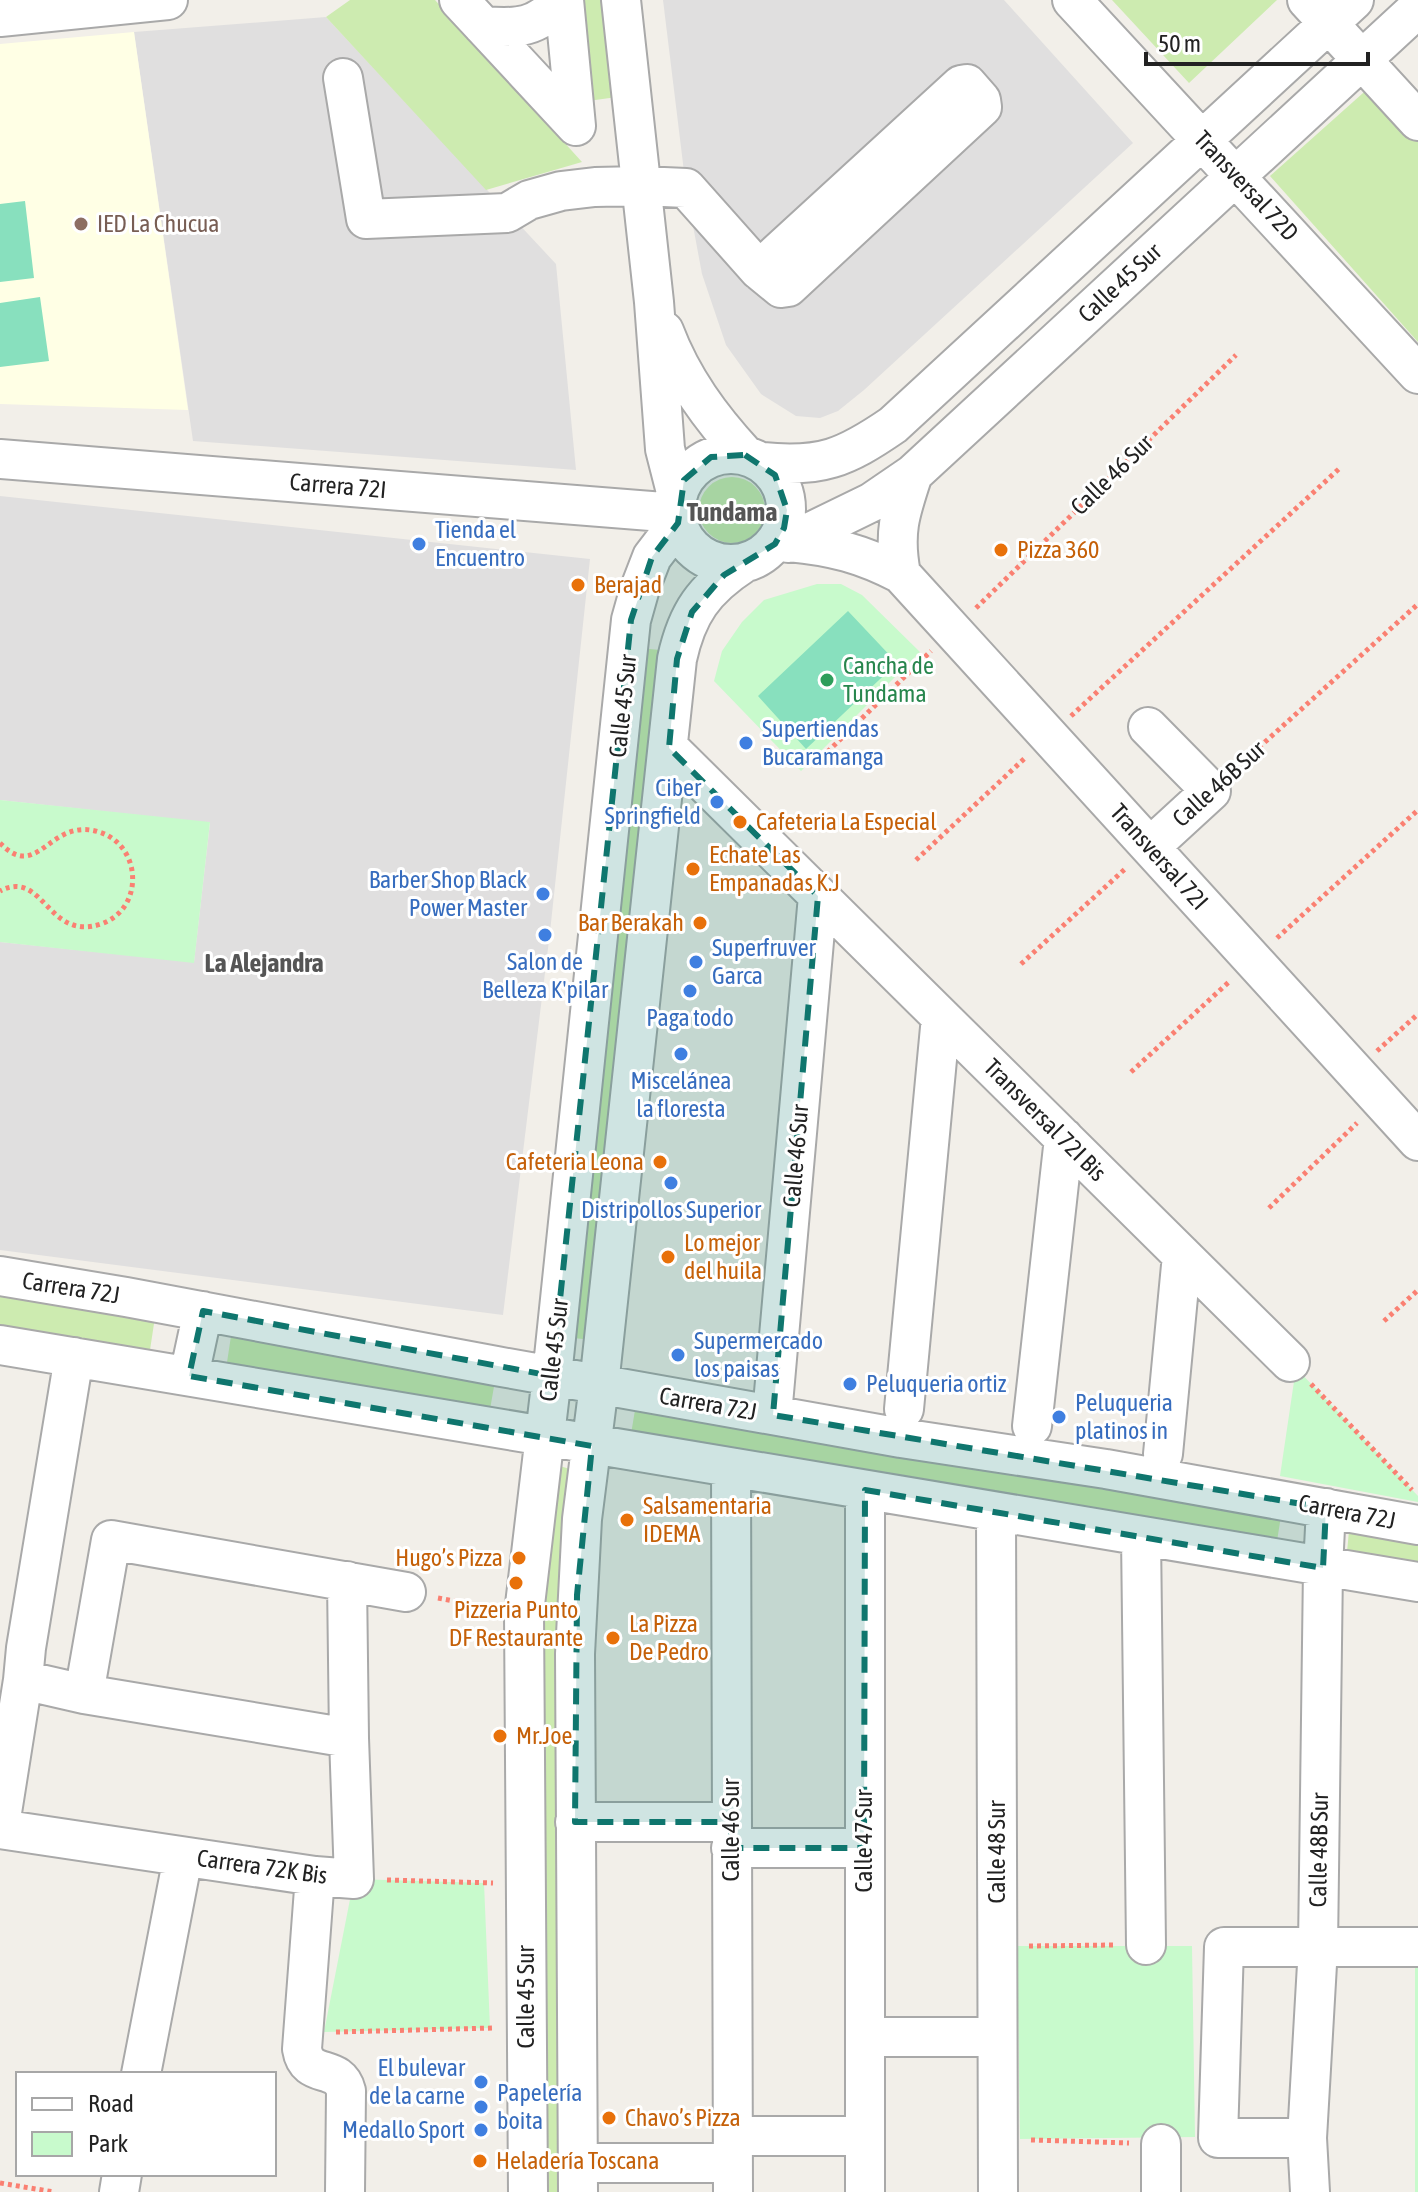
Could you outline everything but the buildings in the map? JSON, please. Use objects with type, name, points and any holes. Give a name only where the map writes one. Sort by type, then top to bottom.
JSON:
[{"type":"street","points":[[0,17],[168,0]]},
{"type":"street","points":[[471,13],[524,26],[541,20],[563,0]]},
{"type":"street","points":[[471,13],[576,126],[563,0]]},
{"type":"street","points":[[621,0],[654,302],[665,449],[677,511],[685,539],[696,552],[711,560],[727,564],[764,554],[775,544],[784,528],[787,510],[784,491],[775,475],[721,429],[699,400],[681,369],[654,302]]},
{"type":"street","name":"Transversal 72D","points":[[1072,0],[1418,374]]},
{"type":"street","points":[[1330,8],[1362,59],[1418,121]]},
{"type":"street","name":"Calle 45 Sur","points":[[753,459],[796,465],[819,462],[839,457],[863,445],[893,425],[1203,140],[1330,8]]},
{"type":"street","name":"Calle 45 Sur","points":[[578,2178],[575,1822],[577,1595],[582,1519],[682,635],[692,612],[724,575],[872,502],[913,474],[1418,8]]},
{"type":"street","points":[[343,78],[366,219],[507,213],[529,200],[561,191],[641,186],[686,188],[759,270],[781,288],[788,287],[982,107],[981,100],[967,84],[961,85],[759,270]]},
{"type":"street","points":[[677,511],[684,480],[703,461],[728,453],[753,459]]},
{"type":"street","name":"Carrera 72I","points":[[0,459],[677,511]]},
{"type":"street","points":[[901,574],[896,536],[901,508],[913,474]]},
{"type":"street","name":"Calle 45 Sur","points":[[528,2192],[524,1613],[552,1376],[631,620],[652,557],[677,511]]},
{"type":"street","name":"Transversal 72I","points":[[764,554],[851,552],[901,574],[1418,1141]]},
{"type":"street","points":[[1148,727],[1211,791]]},
{"type":"street","name":"Transversal 72I Bis","points":[[669,748],[1290,1362]]},
{"type":"street","name":"Calle 46B Sur","points":[[1150,847],[1211,791]]},
{"type":"street","name":"Calle 46 Sur","points":[[772,1415],[818,896]]},
{"type":"street","points":[[904,1409],[941,1017]]},
{"type":"street","points":[[1032,1426],[1064,1138]]},
{"type":"street","points":[[1163,1454],[1182,1255]]},
{"type":"street","name":"Carrera 72J","points":[[0,1276],[599,1385],[915,1440],[1106,1469],[1418,1525]]},
{"type":"street","points":[[189,1376],[203,1311]]},
{"type":"street","points":[[0,1345],[1418,1582]]},
{"type":"street","points":[[0,1827],[16,1658],[74,1357]]},
{"type":"street","name":"Calle 46 Sur","points":[[731,1468],[733,2164]]},
{"type":"street","name":"Calle 47 Sur","points":[[865,1490],[865,2192]]},
{"type":"street","name":"Calle 48B Sur","points":[[1310,2192],[1307,2138],[1318,1947],[1326,1508]]},
{"type":"street","name":"Calle 48 Sur","points":[[996,1512],[998,2192]]},
{"type":"street","points":[[1141,1536],[1146,1945]]},
{"type":"street","points":[[84,1694],[111,1540],[406,1592]]},
{"type":"street","points":[[347,1581],[354,1879]]},
{"type":"street","points":[[16,1658],[84,1694],[349,1738]]},
{"type":"street","points":[[575,1822],[864,1848]]},
{"type":"street","name":"Carrera 72K Bis","points":[[0,1827],[183,1857],[354,1879]]},
{"type":"street","points":[[141,2072],[183,1857]]},
{"type":"street","points":[[315,1876],[302,2049],[307,2064],[312,2068],[337,2075],[344,2082],[345,2192]]},
{"type":"street","points":[[1307,2138],[1218,2138],[1224,1947],[1418,1947]]},
{"type":"street","points":[[865,2037],[997,2037]]},
{"type":"street","points":[[578,2178],[733,2164],[865,2136]]},
{"type":"street","points":[[1161,2144],[1161,2192]]},
{"type":"path","name":"Calle 46 Sur","points":[[816,763],[1236,355]]},
{"type":"path","points":[[916,860],[1341,467]]},
{"type":"path","name":"Calle 46B Sur","points":[[1211,791],[1418,604]]},
{"type":"path","points":[[0,843],[7,851],[21,856],[36,854],[62,835],[77,830],[93,830],[108,835],[121,846],[130,859],[133,875],[132,891],[125,906],[114,917],[85,927],[69,924],[56,916],[35,893],[21,886],[0,891]]},
{"type":"path","points":[[1021,964],[1150,847]]},
{"type":"path","points":[[1355,1071],[1418,1014]]},
{"type":"path","points":[[1269,1208],[1381,1100]]},
{"type":"path","points":[[1384,1321],[1418,1290]]},
{"type":"path","points":[[1290,1362],[1418,1496]]},
{"type":"path","points":[[406,1592],[524,1613]]},
{"type":"path","name":"Carrera 72K Bis","points":[[354,1879],[525,1884]]},
{"type":"path","points":[[304,2033],[527,2027]]},
{"type":"path","points":[[998,2139],[1161,2144]]},
{"type":"path","points":[[0,2183],[54,2192]]},
{"type":"highlighted area","points":[[745,455],[775,475],[787,510],[784,528],[775,544],[724,575],[692,612],[677,659],[669,748],[818,896],[773,1415],[1326,1508],[1323,1568],[865,1490],[864,1848],[731,1848],[731,1822],[575,1822],[577,1595],[592,1446],[189,1376],[203,1311],[552,1376],[631,620],[652,557],[678,523],[684,480],[711,457]]},
{"type":"shaded area","points":[[663,0],[1004,0],[1133,143],[864,390],[838,411],[820,418],[796,416],[761,394],[726,345],[702,274],[686,188]]},
{"type":"shaded area","points":[[326,17],[556,264],[576,470],[193,441],[134,32]]},
{"type":"shaded area","name":"IED La Chucua","points":[[134,32],[188,410],[0,404],[0,44]]},
{"type":"shaded area","points":[[0,496],[590,559],[550,932],[503,1315],[0,1250],[0,942],[194,962],[210,823],[0,800]]},
{"type":"green space","points":[[350,0],[435,0],[582,162],[486,190],[326,17]]},
{"type":"green space","points":[[578,0],[607,0],[617,97],[588,101]]},
{"type":"green space","points":[[1112,0],[1277,0],[1189,83]]},
{"type":"green space","points":[[1372,85],[1418,138],[1418,342],[1270,176]]},
{"type":"green space","points":[[25,201],[34,278],[0,282],[0,204]]},
{"type":"green space","points":[[40,297],[49,361],[0,367],[0,303]]},
{"type":"green space","points":[[732,477],[745,480],[755,487],[762,497],[765,510],[762,523],[755,533],[745,540],[732,543],[719,540],[709,533],[702,523],[699,510],[702,497],[709,487],[719,480]]},
{"type":"green space","points":[[817,584],[841,584],[862,595],[920,652],[801,771],[714,681],[722,651],[742,622],[764,600]]},
{"type":"green space","name":"Cancha de Tundama","points":[[848,611],[897,663],[806,749],[758,696]]},
{"type":"green space","points":[[639,648],[660,650],[593,1340],[573,1338]]},
{"type":"green space","points":[[0,800],[210,822],[194,963],[0,942]]},
{"type":"green space","points":[[0,1293],[155,1317],[150,1350],[0,1327]]},
{"type":"green space","points":[[231,1336],[495,1381],[489,1415],[226,1369]]},
{"type":"green space","points":[[1296,1368],[1418,1496],[1418,1502],[1280,1476]]},
{"type":"green space","points":[[635,1410],[1281,1516],[1277,1541],[631,1434]]},
{"type":"green space","points":[[556,1465],[570,1469],[559,1770],[558,2192],[541,2192],[543,1658],[545,1582]]},
{"type":"green space","points":[[1349,1531],[1418,1544],[1418,1571],[1346,1562]]},
{"type":"green space","points":[[354,1879],[484,1883],[490,2028],[324,2032]]},
{"type":"green space","points":[[1017,1946],[1192,1946],[1195,2137],[1020,2139]]},
{"type":"green space","points":[[1415,1952],[1418,1952],[1418,2192],[1415,2192]]},
{"type":"place","name":"IED La Chucua","points":[[81,224]]},
{"type":"place","name":"Tienda el Encuentro","points":[[419,544]]},
{"type":"place","name":"Pizza 360","points":[[1001,550]]},
{"type":"place","name":"Berajad","points":[[578,585]]},
{"type":"place","name":"Cancha de Tundama","points":[[827,680]]},
{"type":"place","name":"Supertiendas Bucaramanga","points":[[746,743]]},
{"type":"place","name":"Ciber Springfield","points":[[717,802]]},
{"type":"place","name":"Cafeteria La Especial","points":[[740,822]]},
{"type":"place","name":"Echate Las Empanadas K.J","points":[[693,869]]},
{"type":"place","name":"Barber Shop Black Power Master","points":[[543,894]]},
{"type":"place","name":"Bar Berakah","points":[[700,923]]},
{"type":"place","name":"Salon de Belleza K'pilar","points":[[545,935]]},
{"type":"place","name":"Superfruver Garca","points":[[696,962]]},
{"type":"place","name":"Paga todo","points":[[690,991]]},
{"type":"place","name":"Miscelánea la floresta","points":[[681,1054]]},
{"type":"place","name":"Cafeteria Leona","points":[[660,1162]]},
{"type":"place","name":"Distripollos Superior","points":[[671,1183]]},
{"type":"place","name":"Lo mejor del huila","points":[[668,1257]]},
{"type":"place","name":"Supermercado los paisas","points":[[678,1355]]},
{"type":"place","name":"Peluqueria ortiz","points":[[850,1384]]},
{"type":"place","name":"Peluqueria platinos in","points":[[1059,1417]]},
{"type":"place","name":"Salsamentaria IDEMA","points":[[627,1520]]},
{"type":"place","name":"Hugo’s Pizza","points":[[519,1558]]},
{"type":"place","name":"Pizzeria Punto DF Restaurante","points":[[516,1583]]},
{"type":"place","name":"La Pizza De Pedro","points":[[613,1638]]},
{"type":"place","name":"Mr.Joe","points":[[500,1736]]},
{"type":"place","name":"El bulevar de la carne","points":[[481,2082]]},
{"type":"place","name":"Papelería boita","points":[[481,2107]]},
{"type":"place","name":"Chavo’s Pizza","points":[[609,2118]]},
{"type":"place","name":"Medallo Sport","points":[[481,2130]]},
{"type":"place","name":"Heladería Toscana","points":[[480,2161]]},
{"type":"district","name":"Tundama","points":[[732,512]]},
{"type":"district","name":"La Alejandra","points":[[264,963]]}]
